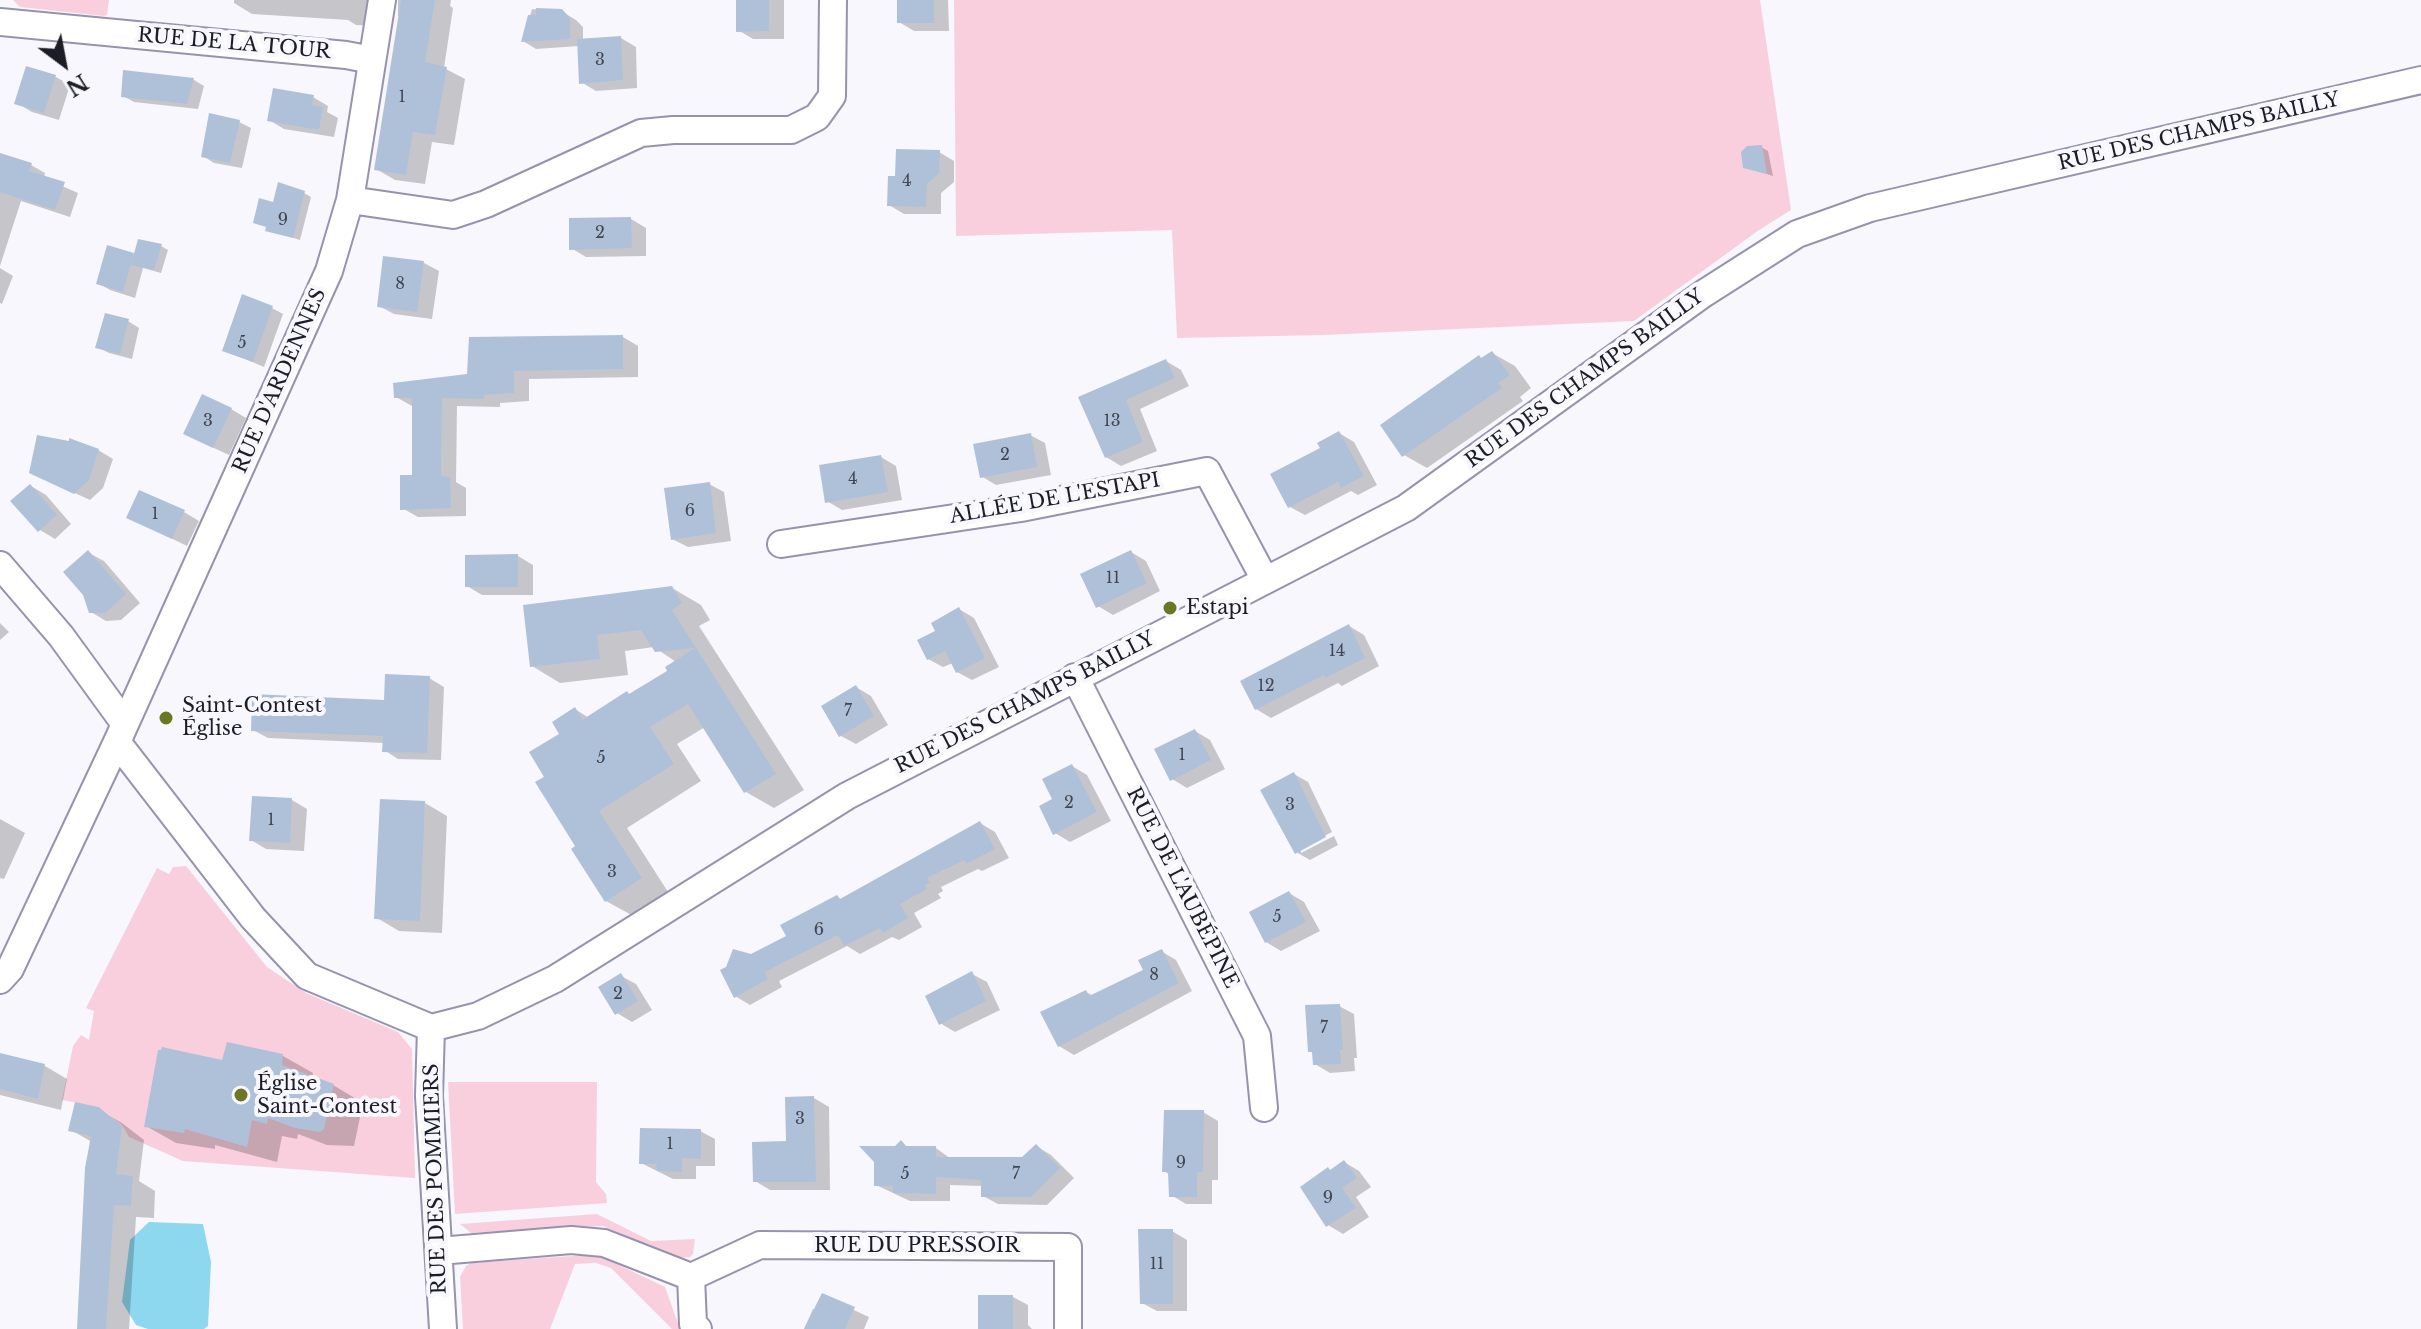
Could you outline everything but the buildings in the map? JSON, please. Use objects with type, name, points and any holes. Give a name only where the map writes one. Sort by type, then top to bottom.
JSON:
[{"type":"street","name":"RUE D'ARDENNES","points":[[0,980],[10,969],[121,733],[329,271],[350,200],[382,0]]},
{"type":"street","points":[[350,200],[453,215],[486,204],[641,133],[791,130],[817,117],[832,96],[833,0]]},
{"type":"street","name":"RUE DE LA TOUR","points":[[0,22],[372,60]]},
{"type":"street","name":"RUE DES CHAMPS BAILLY","points":[[431,1028],[478,1016],[555,979],[847,796],[1406,508],[1703,294],[1797,234],[1870,208],[2421,80]]},
{"type":"street","name":"ALLÉE DE L'ESTAPI","points":[[781,544],[1021,508],[1207,471],[1265,580]]},
{"type":"street","points":[[0,565],[61,636],[121,733],[253,918],[307,976],[431,1028]]},
{"type":"street","name":"RUE DE L'AUBÉPINE","points":[[1075,677],[1257,1036],[1264,1108]]},
{"type":"street","name":"RUE DES POMMIERS","points":[[431,1028],[429,1096],[443,1329]]},
{"type":"street","points":[[439,1251],[571,1240],[604,1243],[691,1277],[693,1324],[698,1329]]},
{"type":"street","name":"RUE DU PRESSOIR","points":[[691,1277],[760,1245],[1068,1247],[1068,1329]]},
{"type":"shaded area","points":[[13,0],[109,0],[107,15],[104,16],[20,7]]},
{"type":"shaded area","points":[[954,0],[1760,0],[1791,210],[1634,321],[1324,335],[1177,338],[1172,230],[956,236]]},
{"type":"shaded area","points":[[186,866],[267,967],[306,993],[398,1032],[412,1049],[415,1178],[183,1161],[129,1137],[122,1125],[99,1107],[62,1100],[73,1046],[81,1035],[89,1040],[94,1011],[86,1008],[157,868],[169,874],[173,867]]},
{"type":"shaded area","points":[[448,1082],[597,1082],[596,1182],[606,1194],[607,1203],[455,1214]]},
{"type":"shaded area","points":[[597,1214],[651,1241],[695,1239],[693,1254],[677,1258],[603,1226],[471,1233],[460,1224]]},
{"type":"shaded area","points":[[600,1256],[665,1287],[680,1329],[672,1329],[611,1268],[596,1263],[575,1264],[550,1329],[463,1329],[460,1277],[471,1263]]},
{"type":"water","points":[[149,1222],[203,1224],[211,1262],[208,1326],[204,1329],[148,1329],[136,1325],[122,1302],[130,1240]]},
{"type":"place","name":"Estapi","points":[[1170,608]]},
{"type":"place","name":"Saint-Contest Église","points":[[166,718]]},
{"type":"place","name":"Église Saint-Contest","points":[[241,1095]]}]
